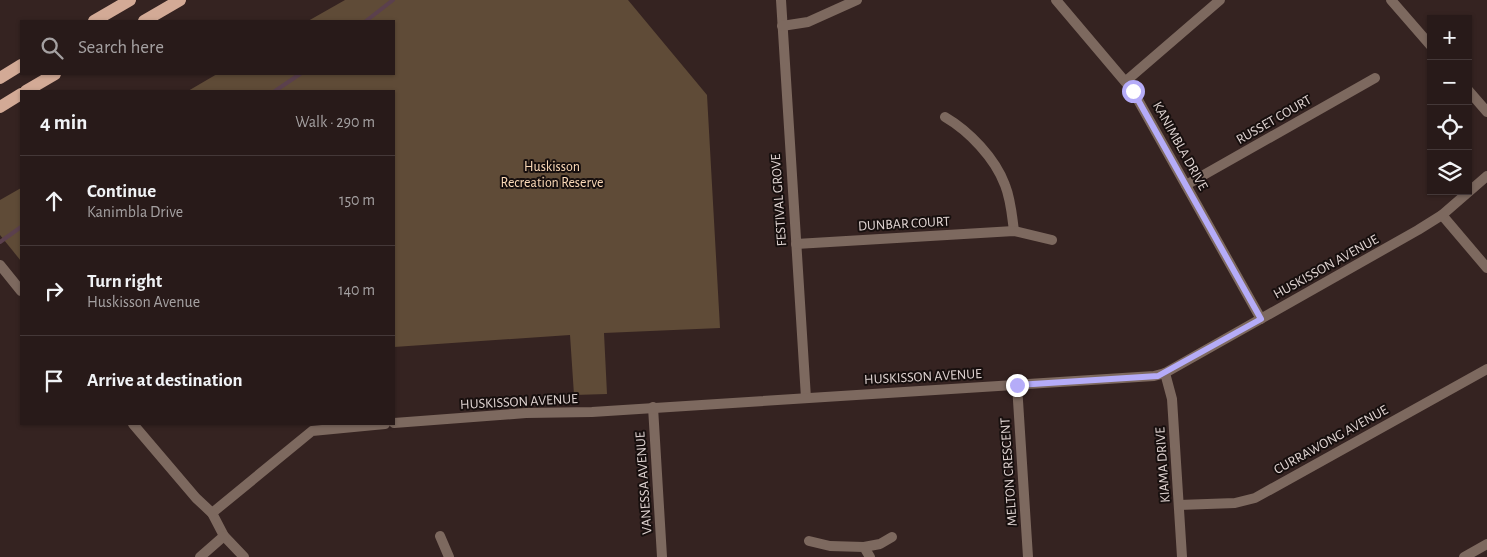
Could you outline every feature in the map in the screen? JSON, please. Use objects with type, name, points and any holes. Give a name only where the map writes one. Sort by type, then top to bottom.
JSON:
[{"type":"main road","points":[[96,20],[130,0]]},
{"type":"main road","points":[[146,20],[180,0]]},
{"type":"main road","points":[[0,78],[20,66]]},
{"type":"main road","points":[[28,90],[53,75]]},
{"type":"main road","points":[[0,107],[20,95]]},
{"type":"street","name":"FESTIVAL GROVE","points":[[781,0],[806,398]]},
{"type":"street","points":[[782,26],[808,22],[857,0]]},
{"type":"street","name":"KANIMBLA DRIVE","points":[[1056,0],[1126,81],[1261,319]]},
{"type":"street","points":[[1126,81],[1220,0]]},
{"type":"street","points":[[1391,0],[1427,41]]},
{"type":"street","name":"RUSSET COURT","points":[[1186,186],[1375,78]]},
{"type":"street","points":[[1472,95],[1487,112]]},
{"type":"street","points":[[945,116],[969,134],[1000,174],[1009,198],[1014,231]]},
{"type":"street","name":"HUSKISSON AVENUE","points":[[395,423],[526,413],[1154,376],[1165,373],[1418,230],[1442,214],[1487,176]]},
{"type":"street","points":[[1442,214],[1487,268]]},
{"type":"street","name":"DUNBAR COURT","points":[[796,244],[1014,231],[1052,240]]},
{"type":"street","points":[[1,267],[20,290]]},
{"type":"street","name":"CURRAWONG AVENUE","points":[[1179,506],[1235,503],[1255,498],[1487,369]]},
{"type":"street","name":"KIAMA DRIVE","points":[[1165,373],[1172,400],[1182,557]]},
{"type":"street","name":"MELTON CRESCENT","points":[[1017,385],[1028,557]]},
{"type":"street","name":"VANESSA AVENUE","points":[[653,407],[662,557]]},
{"type":"street","points":[[134,425],[212,514],[224,536],[244,557]]},
{"type":"street","points":[[212,514],[307,433],[320,429],[372,425]]},
{"type":"street","points":[[200,557],[224,536]]},
{"type":"street","points":[[440,536],[450,557]]},
{"type":"street","points":[[809,540],[830,546],[864,547],[880,544],[892,537]]},
{"type":"street","points":[[1464,557],[1487,544]]},
{"type":"street","points":[[864,547],[870,557]]},
{"type":"green space","name":"Huskisson Recreation Reserve","points":[[345,0],[628,0],[707,95],[720,328],[604,333],[607,394],[574,395],[570,335],[395,347],[395,90],[190,90],[215,75],[395,75],[395,20],[310,20]]},
{"type":"green space","points":[[20,189],[20,260],[0,235],[0,200]]},
{"type":"waterway","points":[[367,20],[393,0]]},
{"type":"waterway","points":[[276,90],[299,75]]},
{"type":"waterway","points":[[0,242],[20,228]]},
{"type":"route","points":[[1017,385],[1158,376],[1261,319],[1133,91]]}]
